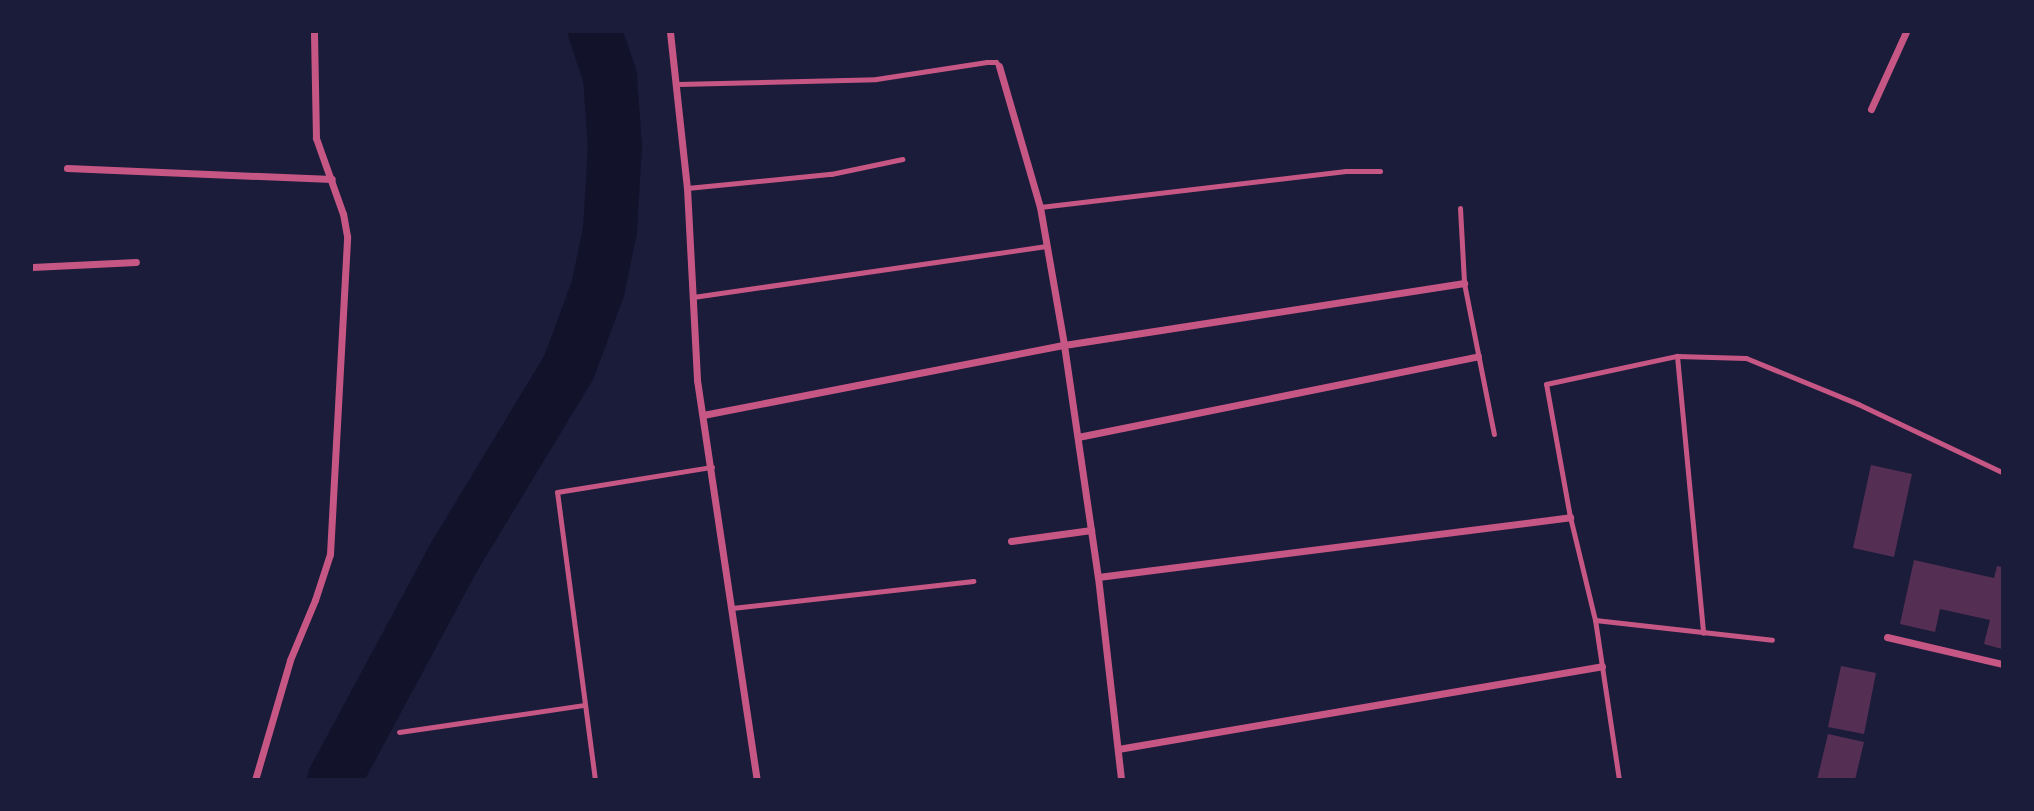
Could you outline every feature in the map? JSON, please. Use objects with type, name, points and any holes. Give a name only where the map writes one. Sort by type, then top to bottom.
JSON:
[{"type":"street","points":[[255,779],[290,660],[330,554],[347,236],[332,179],[316,138],[314,32]]},
{"type":"street","points":[[670,32],[678,84],[687,188],[697,380],[757,779]]},
{"type":"street","points":[[1871,109],[1906,32]]},
{"type":"street","points":[[999,66],[1040,207],[1064,345],[1098,577],[1121,779]]},
{"type":"street","points":[[67,167],[332,179]]},
{"type":"street","points":[[32,267],[136,262]]},
{"type":"street","points":[[703,415],[1064,345],[1464,284]]},
{"type":"street","points":[[1078,437],[1478,356]]},
{"type":"street","points":[[1098,577],[1570,517]]},
{"type":"street","points":[[1011,541],[1091,530]]},
{"type":"street","points":[[1888,637],[2003,664]]},
{"type":"street","points":[[1118,750],[1602,666]]},
{"type":"lane","points":[[678,84],[876,79],[987,62],[996,62],[999,66]]},
{"type":"lane","points":[[687,188],[831,174],[902,159]]},
{"type":"lane","points":[[1040,207],[1346,171],[1380,172]]},
{"type":"lane","points":[[1460,208],[1464,284],[1494,433]]},
{"type":"lane","points":[[693,297],[1046,246]]},
{"type":"lane","points":[[1619,779],[1595,620],[1570,517],[1546,384],[1677,356],[1746,358],[1858,404],[2003,472]]},
{"type":"lane","points":[[1677,356],[1703,633]]},
{"type":"lane","points":[[595,779],[583,705],[557,492],[712,467]]},
{"type":"lane","points":[[732,608],[973,581]]},
{"type":"lane","points":[[1595,620],[1772,640]]},
{"type":"lane","points":[[399,732],[583,705]]},
{"type":"building","points":[[1871,465],[1912,474],[1894,557],[1853,548]]},
{"type":"building","points":[[1914,560],[1994,578],[1997,566],[2002,567],[2002,649],[1984,644],[1990,620],[1940,609],[1935,632],[1900,624]]},
{"type":"building","points":[[1841,666],[1876,673],[1864,734],[1828,727]]},
{"type":"building","points":[[1828,734],[1864,742],[1855,780],[1817,780]]},
{"type":"waterway","points":[[334,780],[454,557],[569,367],[598,288],[610,230],[615,147],[610,77],[595,32]]}]
